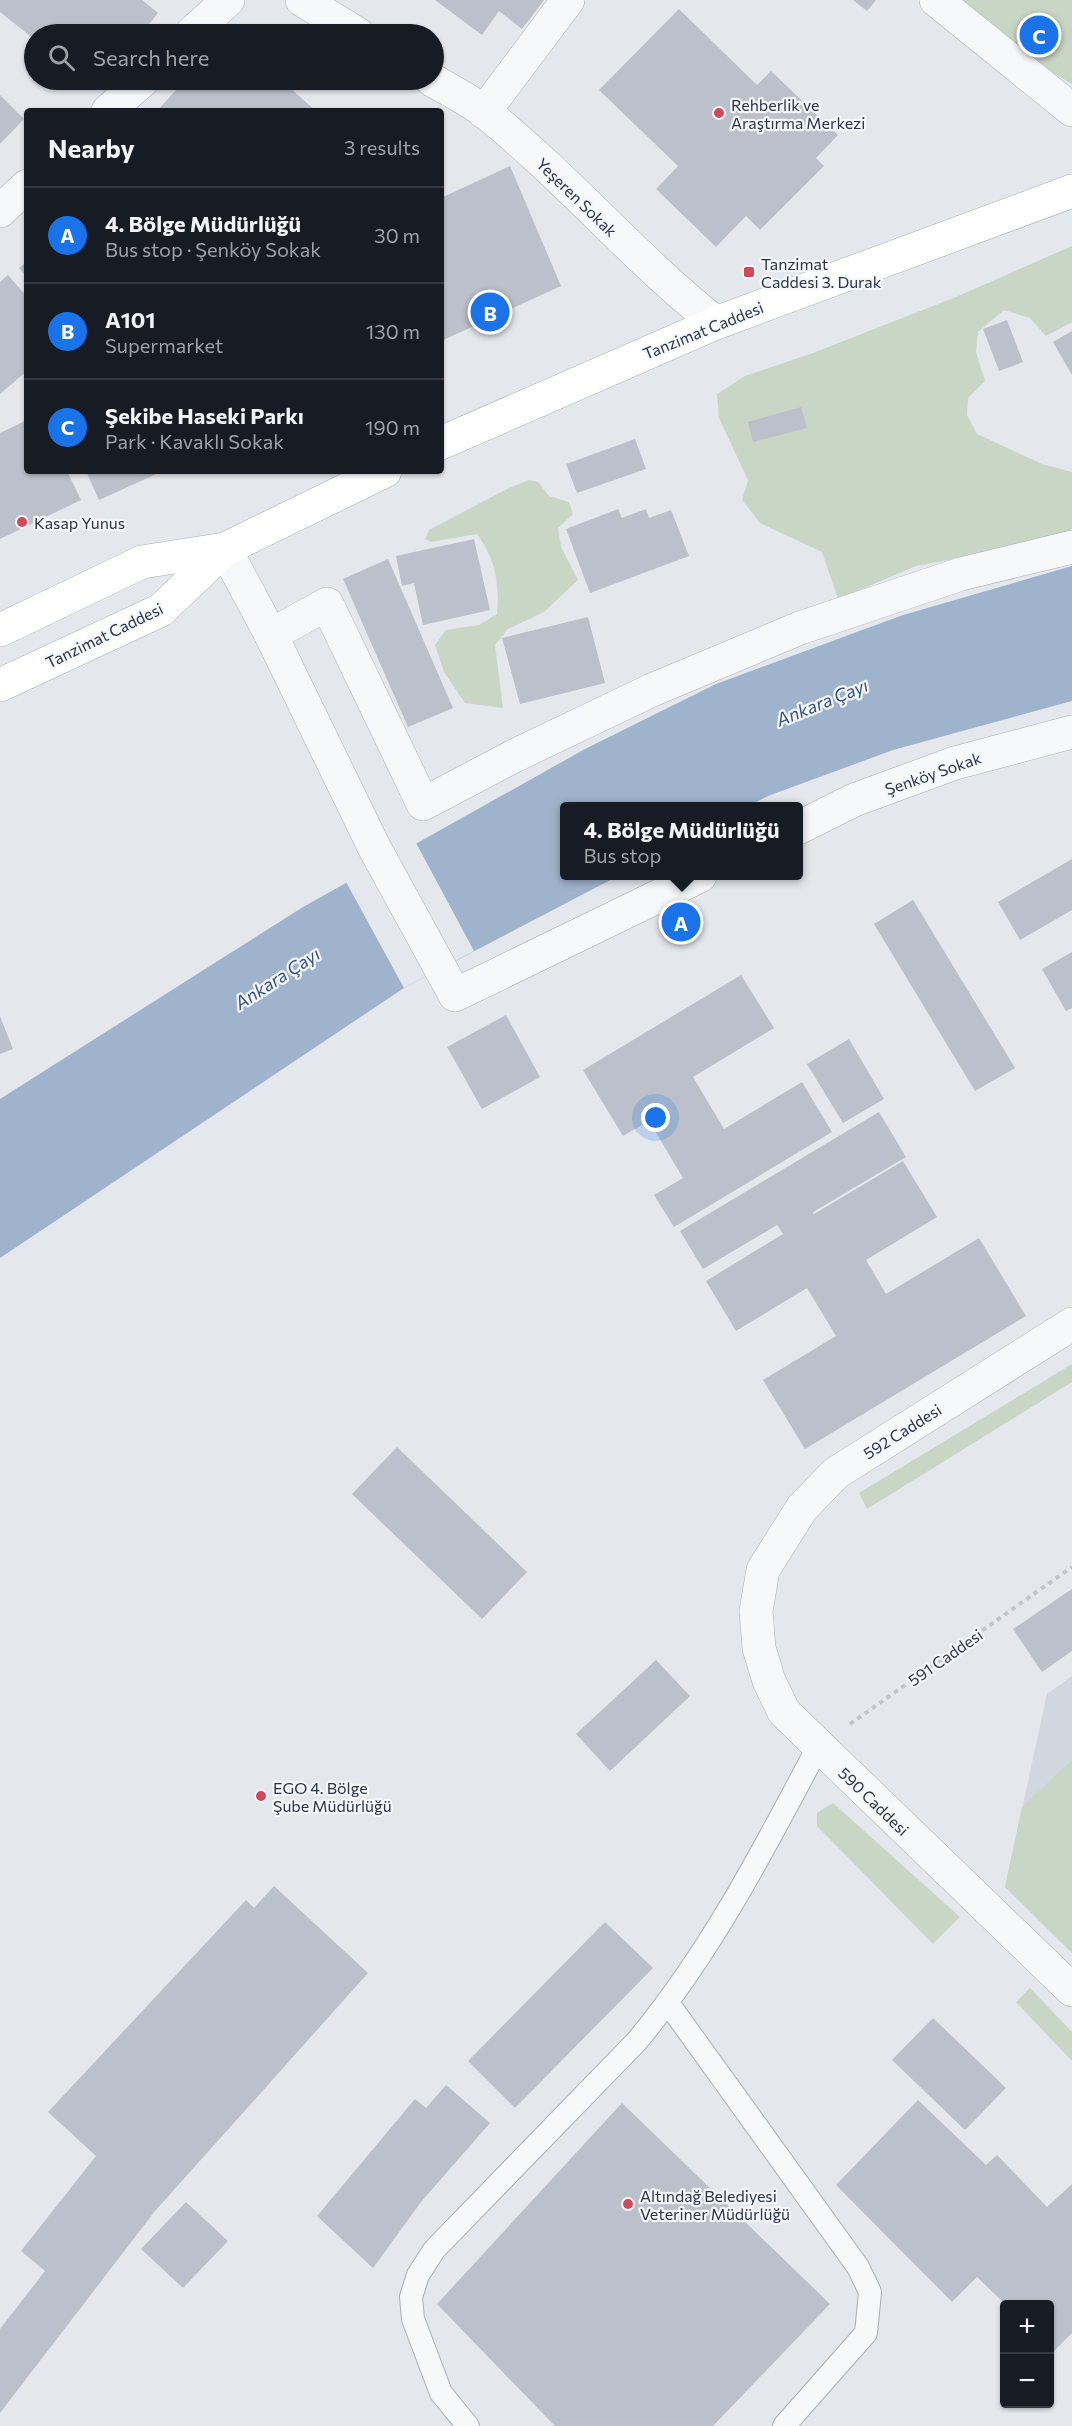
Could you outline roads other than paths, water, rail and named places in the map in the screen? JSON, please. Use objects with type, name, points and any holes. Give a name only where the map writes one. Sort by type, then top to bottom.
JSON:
[{"type":"main road","name":"Tanzimat Caddesi","points":[[444,442],[716,322],[1072,191]]},
{"type":"main road","name":"Tanzimat Caddesi","points":[[0,630],[142,561],[225,549],[378,474]]},
{"type":"main road","name":"Tanzimat Caddesi","points":[[0,685],[162,610],[225,549]]},
{"type":"street","points":[[202,24],[228,0]]},
{"type":"street","points":[[302,0],[342,24]]},
{"type":"street","points":[[484,112],[568,0]]},
{"type":"street","points":[[936,0],[1072,110]]},
{"type":"street","name":"Yeşeren Sokak","points":[[444,87],[484,112],[544,164],[669,285],[716,322]]},
{"type":"street","points":[[111,108],[131,90]]},
{"type":"street","points":[[0,211],[24,189]]},
{"type":"street","points":[[271,634],[327,604],[423,804],[514,756],[642,695],[800,628],[961,574],[1072,547]]},
{"type":"street","points":[[225,549],[271,634],[374,847],[448,982],[690,880]]},
{"type":"street","name":"Şenköy Sokak","points":[[803,826],[854,800],[955,763],[1072,732]]},
{"type":"street","name":"592 Caddesi","points":[[763,1570],[802,1508],[836,1473],[1072,1324]]},
{"type":"street","name":"590 Caddesi","points":[[763,1570],[756,1611],[759,1648],[769,1681],[784,1712],[1072,1990]]},
{"type":"lane","points":[[468,2426],[441,2392],[413,2319],[411,2297],[418,2275],[434,2250],[637,2041],[668,2004],[755,1866],[818,1747]]},
{"type":"lane","points":[[668,2004],[858,2267],[870,2292],[866,2333],[784,2426]]},
{"type":"water","name":"Ankara Çayı","points":[[1072,566],[1072,701],[893,750],[756,802],[560,802],[560,880],[610,880],[404,988],[0,1258],[0,1099],[303,907],[585,749],[716,684],[903,615]]},
{"type":"place","name":"Şekibe Haseki Parkı","points":[[1039,35]]},
{"type":"place","name":"Rehberlik ve Araştırma Merkezi","points":[[719,113]]},
{"type":"place","name":"Tanzimat Caddesi 3. Durak","points":[[749,272]]},
{"type":"place","name":"A101","points":[[490,312]]},
{"type":"place","name":"Kasap Yunus","points":[[22,522]]},
{"type":"place","name":"4. Bölge Müdürlüğü","points":[[681,922]]},
{"type":"place","name":"EGO 4. Bölge Şube Müdürlüğü","points":[[261,1796]]},
{"type":"place","name":"Altındağ Belediyesi Veteriner Müdürlüğü","points":[[628,2204]]}]
